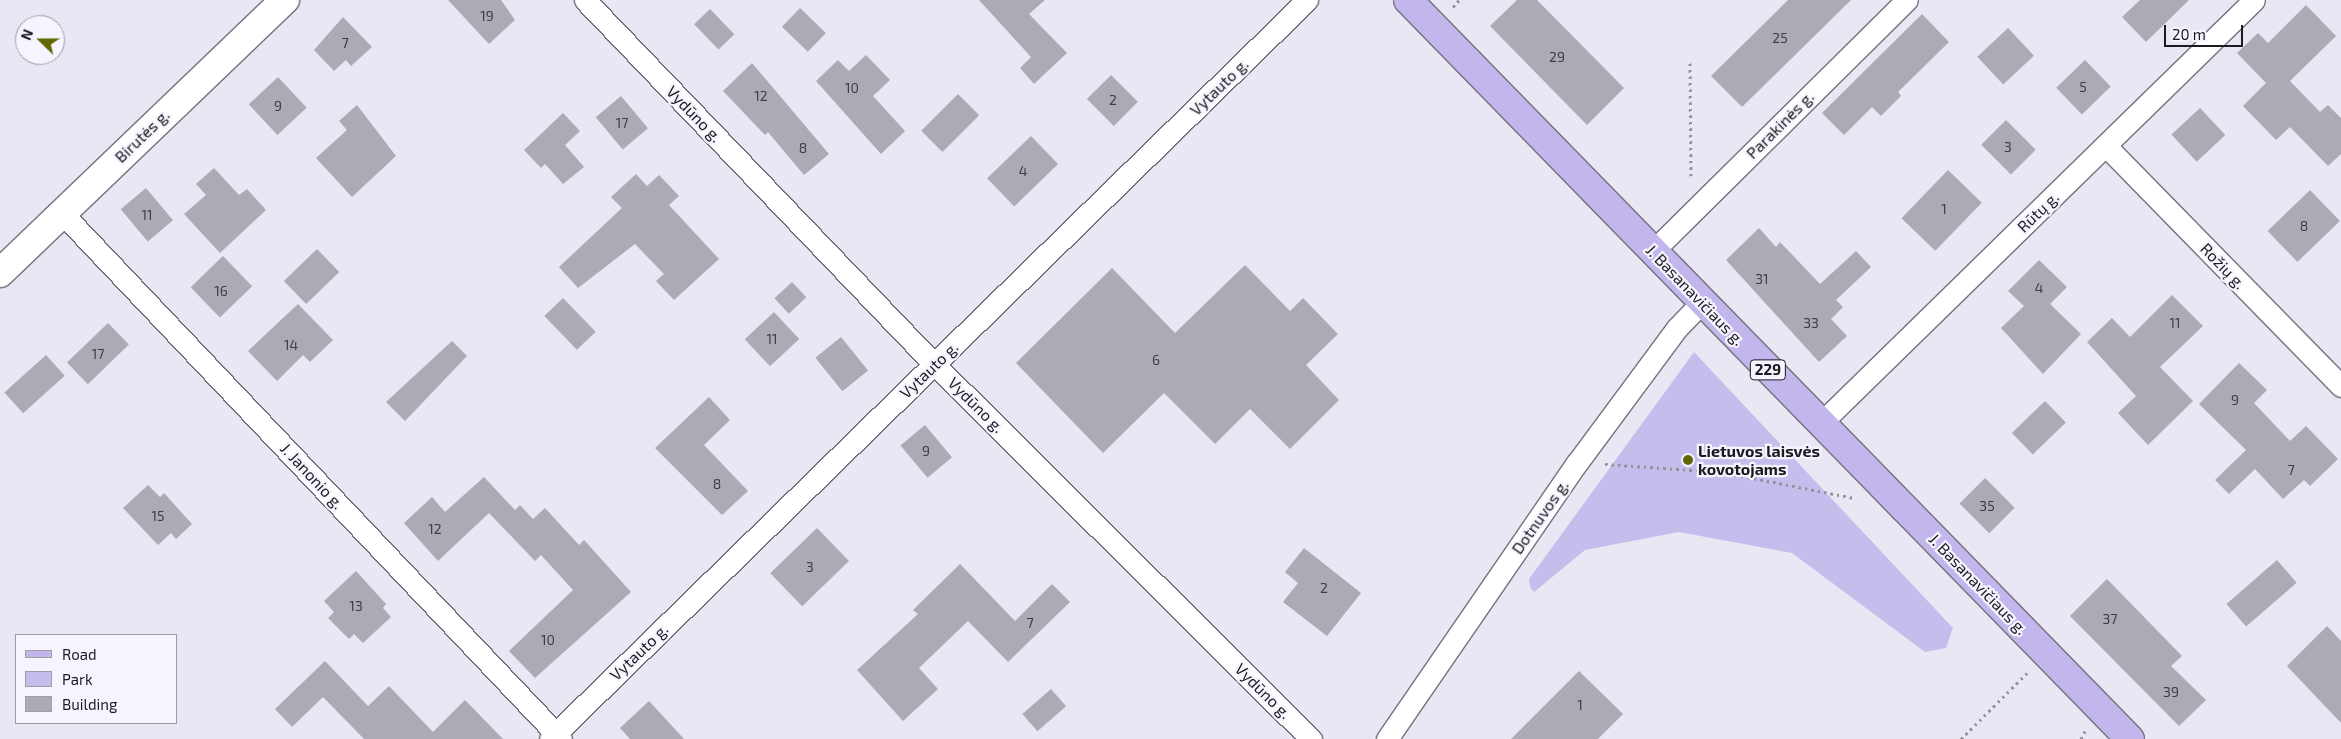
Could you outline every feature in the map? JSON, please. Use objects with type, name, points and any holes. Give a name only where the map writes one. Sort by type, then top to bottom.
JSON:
[{"type":"main road","name":"J. Basanavičiaus g.","points":[[1408,0],[2130,739]]},
{"type":"street","name":"Birutės g.","points":[[0,273],[285,0]]},
{"type":"street","name":"Vydūno g.","points":[[585,0],[934,364],[1311,739]]},
{"type":"street","name":"Vytauto g.","points":[[556,737],[1307,0]]},
{"type":"street","name":"Parakinės g.","points":[[1653,251],[1908,0]]},
{"type":"street","name":"Rūtų g.","points":[[1821,423],[2254,0]]},
{"type":"street","name":"Rožių g.","points":[[2106,146],[2341,386]]},
{"type":"street","name":"J. Janonio g.","points":[[62,213],[556,737]]},
{"type":"street","name":"Dotnuvos g.","points":[[1387,739],[1577,463],[1677,328],[1702,302]]},
{"type":"path","points":[[1690,63],[1691,214]]},
{"type":"path","points":[[1577,463],[1667,465],[1722,472],[1858,499]]},
{"type":"path","points":[[1962,739],[2046,654]]},
{"type":"green space","points":[[1694,352],[1953,628],[1946,648],[1925,652],[1792,553],[1679,532],[1585,550],[1534,592],[1530,587],[1529,579]]},
{"type":"building","points":[[448,0],[501,0],[515,20],[489,44]]},
{"type":"building","points":[[979,0],[1045,0],[1029,14],[1067,53],[1034,84],[1020,68],[1031,57]]},
{"type":"building","points":[[1517,0],[1537,0],[1624,88],[1587,125],[1490,26]]},
{"type":"building","points":[[1788,0],[1851,0],[1742,107],[1711,76]]},
{"type":"building","points":[[2140,0],[2189,0],[2146,42],[2122,17]]},
{"type":"building","points":[[2306,5],[2336,36],[2290,81],[2320,112],[2328,105],[2341,118],[2341,154],[2328,166],[2290,127],[2276,140],[2243,106],[2266,83],[2237,53],[2258,33],[2268,43]]},
{"type":"building","points":[[800,8],[826,33],[808,52],[782,27]]},
{"type":"building","points":[[710,9],[734,34],[718,49],[694,24]]},
{"type":"building","points":[[1922,14],[1949,42],[1898,92],[1901,96],[1881,116],[1872,107],[1844,135],[1822,113]]},
{"type":"building","points":[[343,17],[372,47],[351,66],[346,60],[334,71],[314,50]]},
{"type":"building","points":[[2008,28],[2034,56],[2003,84],[1977,57]]},
{"type":"building","points":[[866,55],[890,80],[873,96],[905,131],[881,154],[816,81],[838,60],[849,71]]},
{"type":"building","points":[[2085,60],[2111,87],[2082,114],[2056,88]]},
{"type":"building","points":[[752,63],[829,154],[804,175],[768,132],[765,135],[723,91]]},
{"type":"building","points":[[1111,75],[1138,102],[1114,126],[1087,99]]},
{"type":"building","points":[[278,77],[307,108],[277,135],[249,104]]},
{"type":"building","points":[[958,94],[979,115],[942,152],[921,131]]},
{"type":"building","points":[[621,96],[648,128],[623,149],[596,117]]},
{"type":"building","points":[[357,105],[396,156],[352,197],[316,158],[347,130],[339,121]]},
{"type":"building","points":[[2200,108],[2225,135],[2197,162],[2171,135]]},
{"type":"building","points":[[563,113],[580,131],[565,145],[584,167],[563,184],[545,164],[541,168],[524,150]]},
{"type":"building","points":[[2006,120],[2036,150],[2011,174],[1981,145]]},
{"type":"building","points":[[1031,136],[1058,164],[1014,206],[987,178]]},
{"type":"building","points":[[214,168],[239,195],[247,189],[266,210],[220,253],[184,214],[206,195],[196,184]]},
{"type":"building","points":[[1948,170],[1982,203],[1935,251],[1901,218]]},
{"type":"building","points":[[636,174],[647,186],[659,175],[679,196],[669,205],[719,259],[674,300],[656,281],[664,274],[635,244],[578,288],[559,267],[622,208],[611,197]]},
{"type":"building","points":[[146,188],[173,220],[148,241],[121,209]]},
{"type":"building","points":[[2310,190],[2340,221],[2297,262],[2268,231]]},
{"type":"building","points":[[1759,228],[1776,247],[1780,242],[1820,284],[1856,251],[1871,267],[1836,300],[1843,307],[1831,319],[1847,336],[1819,362],[1726,260]]},
{"type":"building","points":[[317,249],[339,272],[306,304],[284,281]]},
{"type":"building","points":[[223,256],[252,286],[220,317],[191,287]]},
{"type":"building","points":[[2039,260],[2067,287],[2050,304],[2081,334],[2043,374],[2001,328],[2024,306],[2008,291]]},
{"type":"building","points":[[1245,265],[1290,311],[1303,298],[1338,334],[1306,365],[1339,400],[1290,449],[1250,409],[1215,444],[1164,393],[1103,453],[1016,363],[1112,268],[1175,333]]},
{"type":"building","points":[[792,282],[806,297],[789,314],[774,298]]},
{"type":"building","points":[[2172,295],[2203,326],[2160,367],[2193,401],[2148,445],[2118,413],[2136,396],[2087,342],[2112,318],[2130,337]]},
{"type":"building","points":[[563,298],[596,332],[577,350],[544,316]]},
{"type":"building","points":[[298,304],[333,340],[310,362],[303,355],[277,381],[248,351]]},
{"type":"building","points":[[774,312],[799,339],[770,366],[745,339]]},
{"type":"building","points":[[108,323],[129,345],[88,384],[67,363]]},
{"type":"building","points":[[841,337],[868,370],[842,391],[815,358]]},
{"type":"building","points":[[452,341],[467,356],[405,421],[386,402]]},
{"type":"building","points":[[46,355],[65,376],[23,413],[4,392]]},
{"type":"building","points":[[2239,363],[2267,390],[2254,403],[2290,441],[2306,426],[2338,459],[2310,486],[2304,480],[2283,499],[2255,469],[2229,494],[2215,480],[2246,450],[2199,404]]},
{"type":"building","points":[[709,397],[730,420],[704,445],[748,491],[722,515],[655,448]]},
{"type":"building","points":[[2045,401],[2066,423],[2033,455],[2012,433]]},
{"type":"building","points":[[925,425],[952,457],[927,478],[900,446]]},
{"type":"building","points":[[484,477],[515,510],[520,505],[533,519],[545,508],[579,545],[584,540],[631,592],[535,678],[509,651],[573,590],[541,555],[535,561],[489,513],[438,561],[404,523],[432,497],[445,512]]},
{"type":"building","points":[[1985,478],[2015,508],[1989,533],[1960,503]]},
{"type":"building","points":[[148,485],[160,497],[164,493],[192,524],[176,539],[171,533],[158,545],[123,508]]},
{"type":"building","points":[[817,528],[849,561],[802,606],[770,573]]},
{"type":"building","points":[[1304,548],[1361,593],[1327,636],[1283,602],[1298,583],[1285,572]]},
{"type":"building","points":[[2277,560],[2297,583],[2246,627],[2226,604]]},
{"type":"building","points":[[960,564],[1015,621],[1052,584],[1070,602],[1008,662],[968,621],[919,668],[938,689],[903,721],[857,670],[918,614],[913,610]]},
{"type":"building","points":[[356,571],[386,604],[383,608],[391,617],[363,643],[354,634],[349,639],[328,618],[334,612],[324,601]]},
{"type":"building","points":[[2107,579],[2182,656],[2171,666],[2206,700],[2179,726],[2070,616]]},
{"type":"building","points":[[2327,626],[2341,641],[2341,723],[2287,666]]},
{"type":"building","points":[[325,661],[368,706],[389,686],[433,732],[465,700],[503,739],[364,739],[323,697],[292,727],[275,709]]},
{"type":"building","points":[[1579,671],[1623,714],[1598,739],[1511,739]]},
{"type":"building","points":[[1051,689],[1066,706],[1037,731],[1022,714]]},
{"type":"building","points":[[649,701],[684,739],[630,739],[620,728]]},
{"type":"place","name":"Lietuvos laisvės kovotojams","points":[[1688,460]]}]
